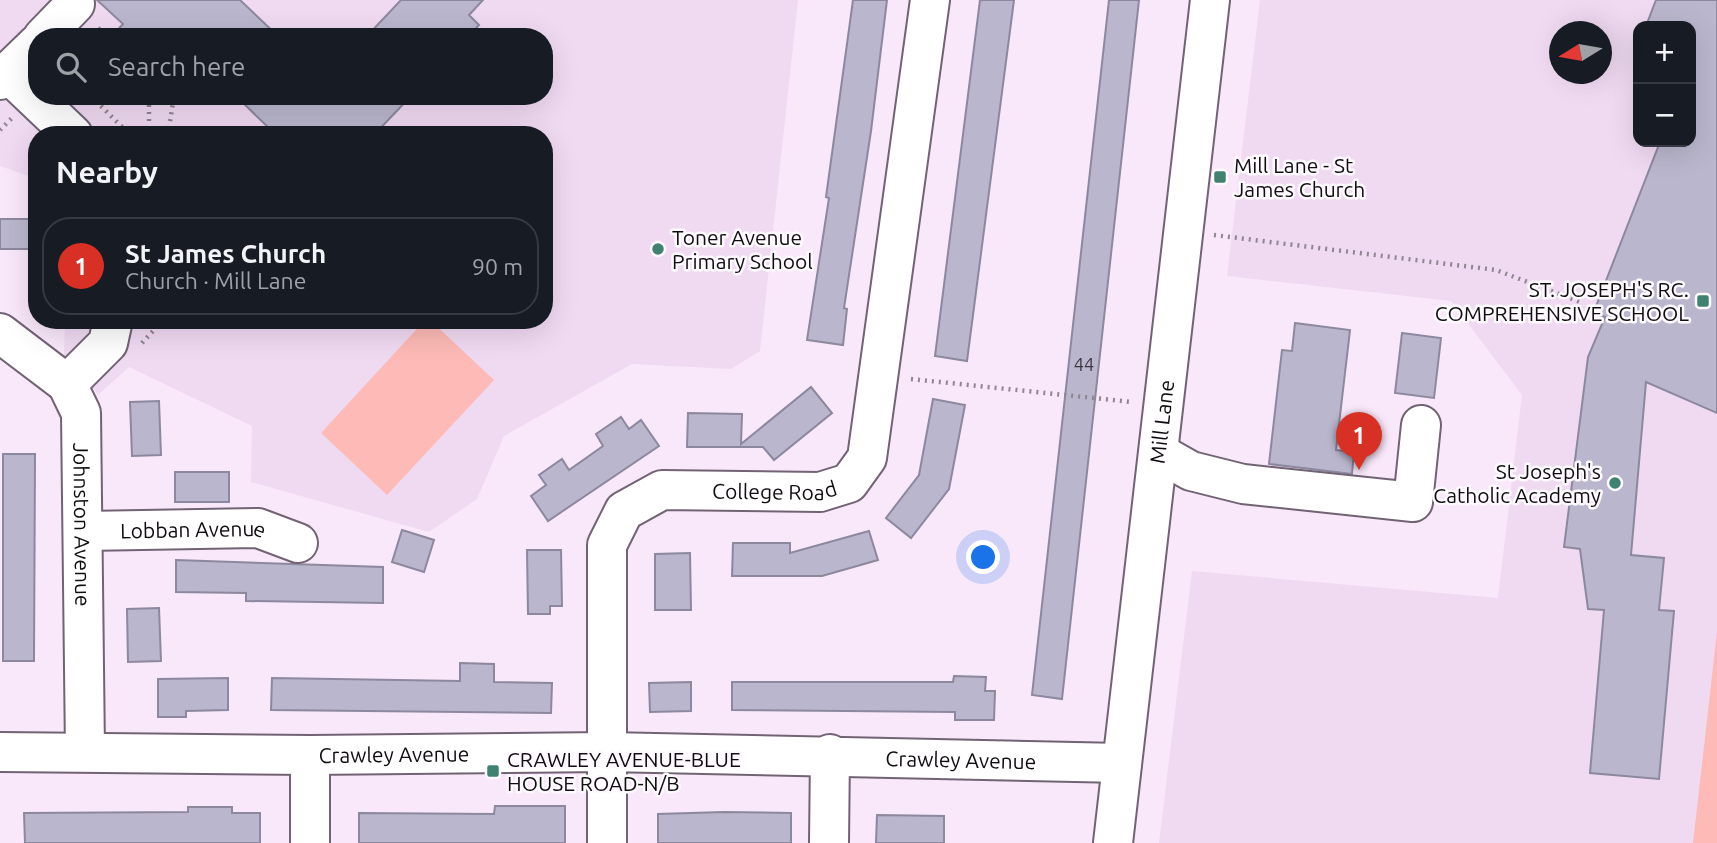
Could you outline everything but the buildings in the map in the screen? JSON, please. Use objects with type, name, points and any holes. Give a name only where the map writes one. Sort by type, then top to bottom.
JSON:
[{"type":"street","name":"College Road","points":[[607,843],[607,545],[624,511],[662,490],[820,492],[849,483],[867,458],[930,0]]},
{"type":"street","name":"Mill Lane","points":[[1112,843],[1210,0]]},
{"type":"street","points":[[52,28],[75,5]]},
{"type":"street","points":[[28,53],[4,76],[28,96]]},
{"type":"street","points":[[38,105],[63,126]]},
{"type":"street","points":[[67,384],[108,343],[111,329]]},
{"type":"street","name":"Johnston Avenue","points":[[0,333],[67,384],[81,413],[85,531],[85,752]]},
{"type":"street","points":[[1159,453],[1191,471],[1243,484],[1412,502],[1421,425]]},
{"type":"street","name":"Lobban Avenue","points":[[85,531],[258,528],[298,543]]},
{"type":"street","name":"Crawley Avenue","points":[[0,752],[310,755],[607,752],[830,754],[1122,763]]},
{"type":"street","points":[[829,843],[830,754]]},
{"type":"street","points":[[310,755],[310,843]]},
{"type":"path","points":[[100,105],[121,126]]},
{"type":"path","points":[[149,105],[149,126]]},
{"type":"path","points":[[169,126],[173,105]]},
{"type":"path","points":[[1185,233],[1496,270],[1580,302]]},
{"type":"path","points":[[878,376],[1164,405]]},
{"type":"shaded area","name":"Toner Avenue Primary School","points":[[0,0],[798,0],[760,351],[731,369],[632,364],[504,436],[477,499],[429,532],[251,482],[252,426],[129,367],[98,395],[81,370],[64,355],[65,329],[553,329],[553,126],[28,126],[28,176],[0,166]]},
{"type":"shaded area","name":"St Joseph's Catholic Academy","points":[[1260,0],[1717,0],[1717,843],[1159,843],[1192,571],[1498,598],[1522,395],[1451,301],[1227,276]]},
{"type":"shaded area","points":[[417,329],[440,329],[494,380],[387,495],[321,433]]},
{"type":"shaded area","points":[[1717,632],[1717,843],[1693,843]]},
{"type":"place","name":"Mill Lane - St James Church","points":[[1220,177]]},
{"type":"place","name":"Toner Avenue Primary School","points":[[658,249]]},
{"type":"place","name":"ST. JOSEPH'S RC. COMPREHENSIVE SCHOOL","points":[[1703,301]]},
{"type":"place","name":"St James Church","points":[[1359,470]]},
{"type":"place","name":"St Joseph's Catholic Academy","points":[[1615,483]]},
{"type":"place","name":"CRAWLEY AVENUE-BLUE HOUSE ROAD-N/B","points":[[493,771]]}]
